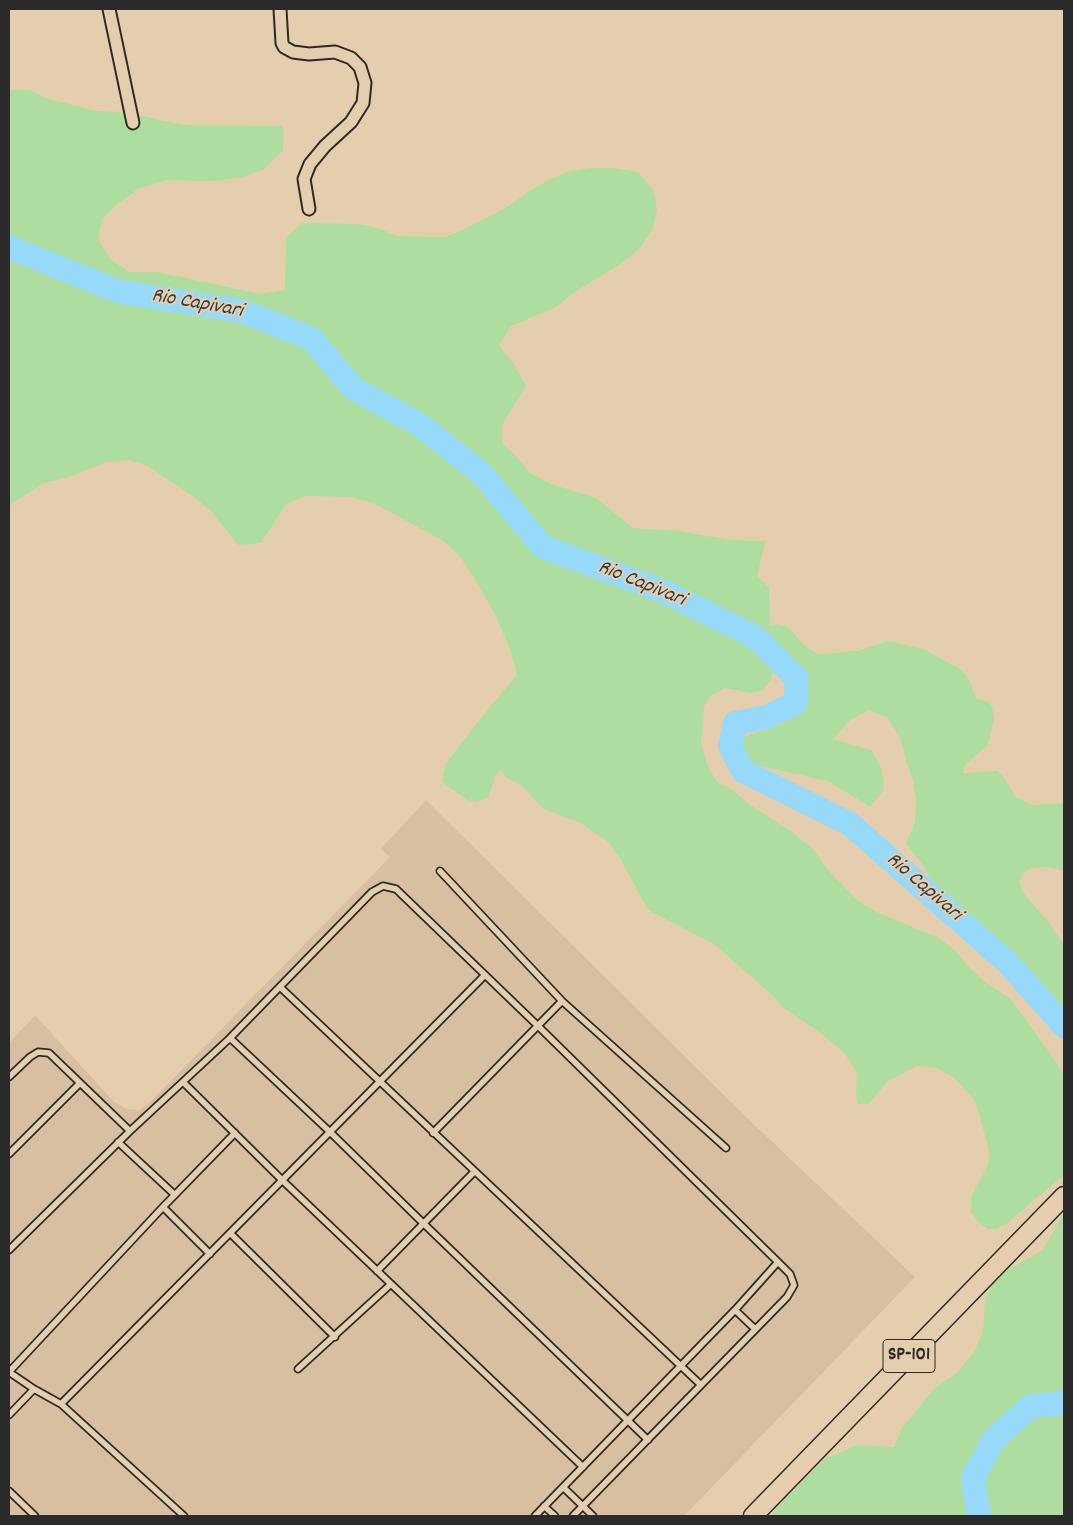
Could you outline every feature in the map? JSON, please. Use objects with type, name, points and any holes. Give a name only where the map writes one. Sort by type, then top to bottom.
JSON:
[{"type":"main road","name":"SP-101","points":[[753,1516],[1064,1196]]},
{"type":"street","points":[[109,9],[133,123]]},
{"type":"street","points":[[280,9],[282,43],[284,47],[293,52],[309,54],[335,52],[351,58],[360,67],[365,84],[363,103],[351,122],[325,146],[310,164],[304,179],[309,210]]},
{"type":"lane","points":[[440,872],[562,1001],[726,1148]]},
{"type":"lane","points":[[9,1250],[118,1142],[230,1038],[372,892],[383,886],[396,889],[778,1262],[790,1274],[794,1285],[787,1297],[573,1516]]},
{"type":"lane","points":[[61,1404],[485,975]]},
{"type":"lane","points":[[280,987],[701,1385]]},
{"type":"lane","points":[[433,1133],[562,1001]]},
{"type":"lane","points":[[230,1038],[330,1132],[422,1224],[648,1440]]},
{"type":"lane","points":[[9,1078],[30,1057],[38,1052],[49,1053],[130,1131]]},
{"type":"lane","points":[[183,1082],[282,1180],[583,1467]]},
{"type":"lane","points":[[9,1154],[80,1083]]},
{"type":"lane","points":[[184,1516],[61,1404],[9,1372],[235,1133]]},
{"type":"lane","points":[[118,1142],[175,1195]]},
{"type":"lane","points":[[377,1271],[474,1172]]},
{"type":"lane","points":[[163,1207],[210,1254]]},
{"type":"lane","points":[[230,1233],[335,1337]]},
{"type":"lane","points":[[534,1516],[564,1488],[735,1310],[778,1262]]},
{"type":"lane","points":[[298,1369],[391,1284]]},
{"type":"lane","points":[[735,1310],[755,1329]]},
{"type":"lane","points":[[9,1415],[34,1389]]},
{"type":"lane","points":[[564,1488],[593,1516]]},
{"type":"lane","points":[[9,1491],[35,1516]]},
{"type":"lane","points":[[544,1506],[555,1516]]},
{"type":"shaded area","points":[[426,800],[747,1118],[915,1277],[684,1516],[9,1516],[9,1043],[35,1015],[114,1102],[127,1109],[139,1110],[151,1101],[390,857],[381,849]]},
{"type":"green space","points":[[9,90],[29,90],[49,99],[96,111],[124,112],[184,125],[283,126],[283,150],[263,170],[239,178],[215,181],[167,180],[139,188],[102,219],[98,239],[110,259],[129,272],[157,272],[261,294],[285,290],[286,238],[302,223],[358,224],[378,228],[397,236],[445,237],[465,229],[509,206],[550,179],[570,171],[590,168],[614,168],[638,172],[653,189],[657,209],[653,228],[640,248],[620,264],[576,291],[556,307],[511,326],[499,345],[515,366],[526,386],[502,425],[502,443],[530,473],[551,484],[596,498],[633,528],[678,531],[731,540],[765,541],[757,576],[769,588],[770,625],[778,624],[790,629],[806,647],[819,654],[858,651],[888,641],[923,649],[960,669],[967,676],[977,699],[986,701],[992,706],[994,720],[988,745],[965,765],[963,773],[997,771],[1003,776],[1016,797],[1031,805],[1064,803],[1064,871],[1049,867],[1032,868],[1023,873],[1020,881],[1022,891],[1050,924],[1063,943],[1064,1030],[1035,992],[1017,955],[998,943],[964,916],[933,884],[923,865],[906,844],[915,822],[916,801],[913,780],[901,740],[888,718],[869,710],[850,720],[833,739],[871,750],[882,769],[884,790],[870,807],[828,781],[738,761],[735,752],[736,743],[746,736],[782,724],[801,710],[802,702],[797,692],[777,668],[773,669],[771,680],[763,690],[750,693],[725,688],[710,696],[704,707],[701,743],[708,767],[718,783],[729,788],[756,809],[795,834],[814,850],[827,869],[858,901],[876,912],[937,937],[956,951],[984,981],[1011,999],[1064,1076],[1064,1175],[1006,1224],[996,1229],[988,1229],[978,1222],[971,1212],[971,1197],[988,1164],[990,1153],[975,1100],[953,1077],[936,1068],[917,1066],[888,1081],[869,1104],[858,1104],[856,1099],[857,1072],[845,1054],[822,1034],[784,1008],[714,944],[648,910],[620,858],[607,841],[581,823],[544,809],[521,785],[507,778],[501,770],[497,773],[488,797],[477,802],[467,800],[442,782],[446,763],[517,675],[512,655],[496,616],[458,554],[442,540],[373,503],[350,497],[306,496],[286,504],[261,543],[238,545],[211,511],[194,497],[148,466],[128,460],[106,462],[67,478],[44,483],[9,505]]},
{"type":"green space","points":[[1064,1213],[1064,1516],[771,1516],[777,1507],[825,1459],[857,1445],[894,1447],[902,1428],[934,1389],[959,1371],[975,1350],[983,1332],[985,1300],[992,1285],[1005,1272],[1043,1250]]},
{"type":"waterway","name":"Rio Capivari","points":[[9,247],[120,292],[242,311],[312,339],[353,388],[420,425],[482,474],[543,547],[665,592],[755,637],[797,679],[795,703],[767,717],[735,723],[730,746],[743,771],[850,824],[1008,963],[1064,1026]]},
{"type":"waterway","name":"Rio Capivari","points":[[979,1516],[973,1478],[994,1439],[1031,1406],[1064,1403]]}]
